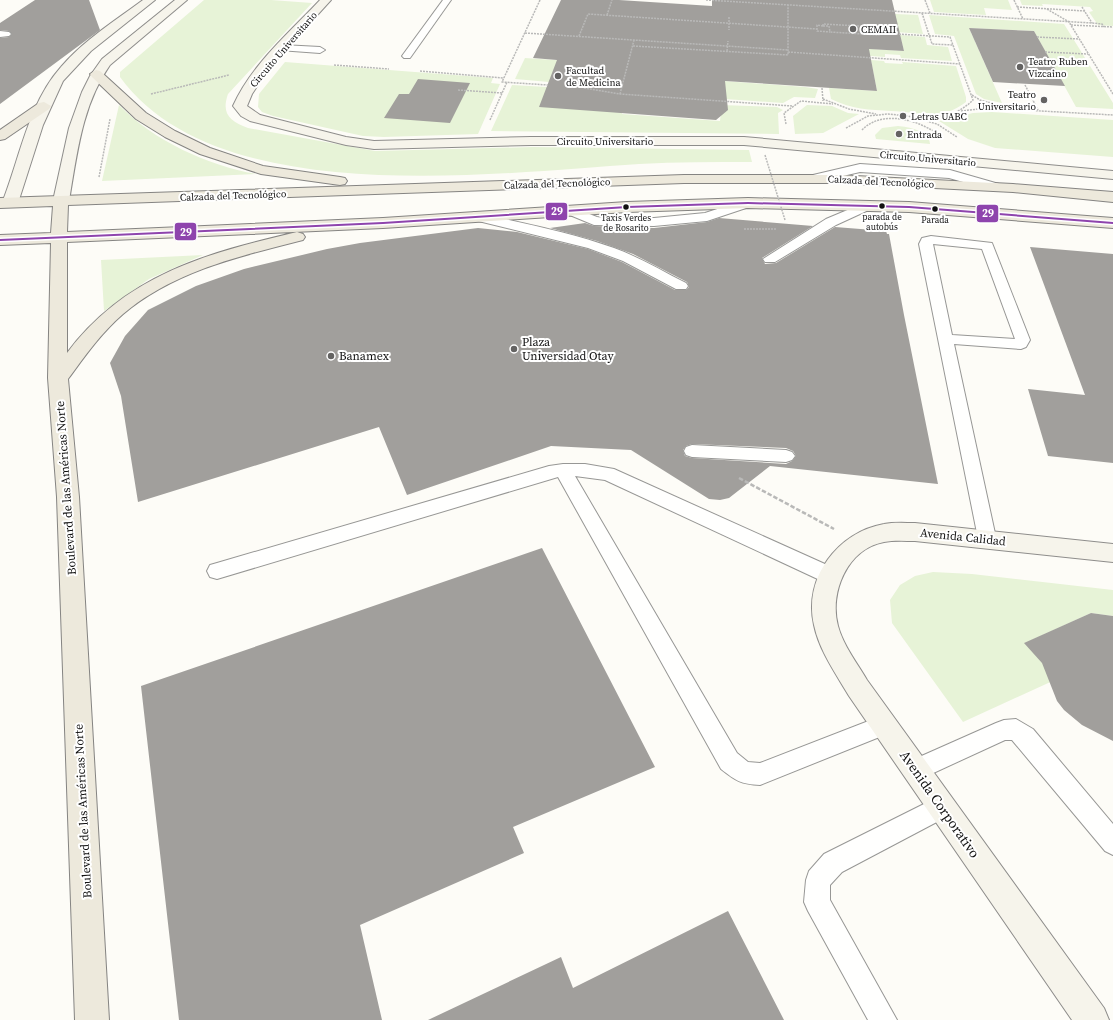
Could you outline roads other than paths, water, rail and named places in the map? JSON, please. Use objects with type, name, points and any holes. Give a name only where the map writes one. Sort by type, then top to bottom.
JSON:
[{"type":"main road","points":[[96,74],[141,116],[170,134],[228,160],[262,170],[323,179],[414,189]]},
{"type":"main road","points":[[0,136],[44,106]]},
{"type":"main road","name":"Calzada del Tecnológico","points":[[3,221],[61,201],[684,179],[817,178],[995,187],[1113,197]]},
{"type":"main road","name":"Boulevard de las Américas Norte","points":[[61,201],[59,238],[58,378],[68,497],[92,1020]]},
{"type":"main road","points":[[3,221],[59,238],[383,223],[569,210],[748,204],[869,205],[982,212],[1113,224]]},
{"type":"main road","points":[[58,378],[96,330],[126,303],[165,278],[211,259],[256,246],[383,223]]},
{"type":"street","points":[[3,221],[44,106],[58,79],[81,54],[150,0]]},
{"type":"street","name":"Boulevard de las Américas Norte","points":[[61,201],[83,101],[96,74],[106,62],[182,0]]},
{"type":"street","name":"Circuito Universitario","points":[[326,0],[266,66],[243,96],[240,106],[246,113],[255,118],[273,123],[346,141],[374,145],[531,141],[744,141],[1113,175]]},
{"type":"street","name":"Avenida Calidad","points":[[829,575],[842,557],[860,543],[884,534],[915,532],[987,538],[1113,553]]},
{"type":"street","name":"Avenida Corporativo","points":[[829,575],[823,599],[826,624],[839,657],[884,725],[1092,1020]]},
{"type":"lane","points":[[407,56],[447,0]]},
{"type":"lane","points":[[282,48],[320,50]]},
{"type":"lane","points":[[770,259],[831,222],[869,205]]},
{"type":"lane","points":[[473,216],[504,222],[596,247],[622,256],[681,286]]},
{"type":"lane","points":[[945,340],[1021,344],[1022,340],[987,246],[927,241],[926,244],[945,340],[987,538]]},
{"type":"lane","points":[[692,451],[786,456]]},
{"type":"lane","points":[[563,470],[729,761],[744,773],[760,774],[884,725]]},
{"type":"lane","points":[[217,571],[563,470],[585,470],[608,474],[829,575]]},
{"type":"lane","points":[[916,770],[1004,730],[1016,729],[1025,736],[1113,843]]},
{"type":"lane","points":[[883,1020],[817,902],[818,880],[833,863],[942,807]]},
{"type":"place","name":"CEMAII","points":[[853,29]]},
{"type":"place","name":"Teatro Ruben Vizcaino","points":[[1020,67]]},
{"type":"place","name":"Facultad de Medicina","points":[[558,76]]},
{"type":"place","name":"Teatro Universitario","points":[[1044,100]]},
{"type":"place","name":"Letras UABC","points":[[903,116]]},
{"type":"place","name":"Entrada","points":[[899,134]]},
{"type":"place","name":"parada de autobús","points":[[882,206]]},
{"type":"place","name":"Taxis Verdes de Rosarito","points":[[626,207]]},
{"type":"place","name":"Parada","points":[[935,209]]},
{"type":"place","name":"Plaza Universidad Otay","points":[[514,349]]},
{"type":"place","name":"Banamex","points":[[331,356]]}]
